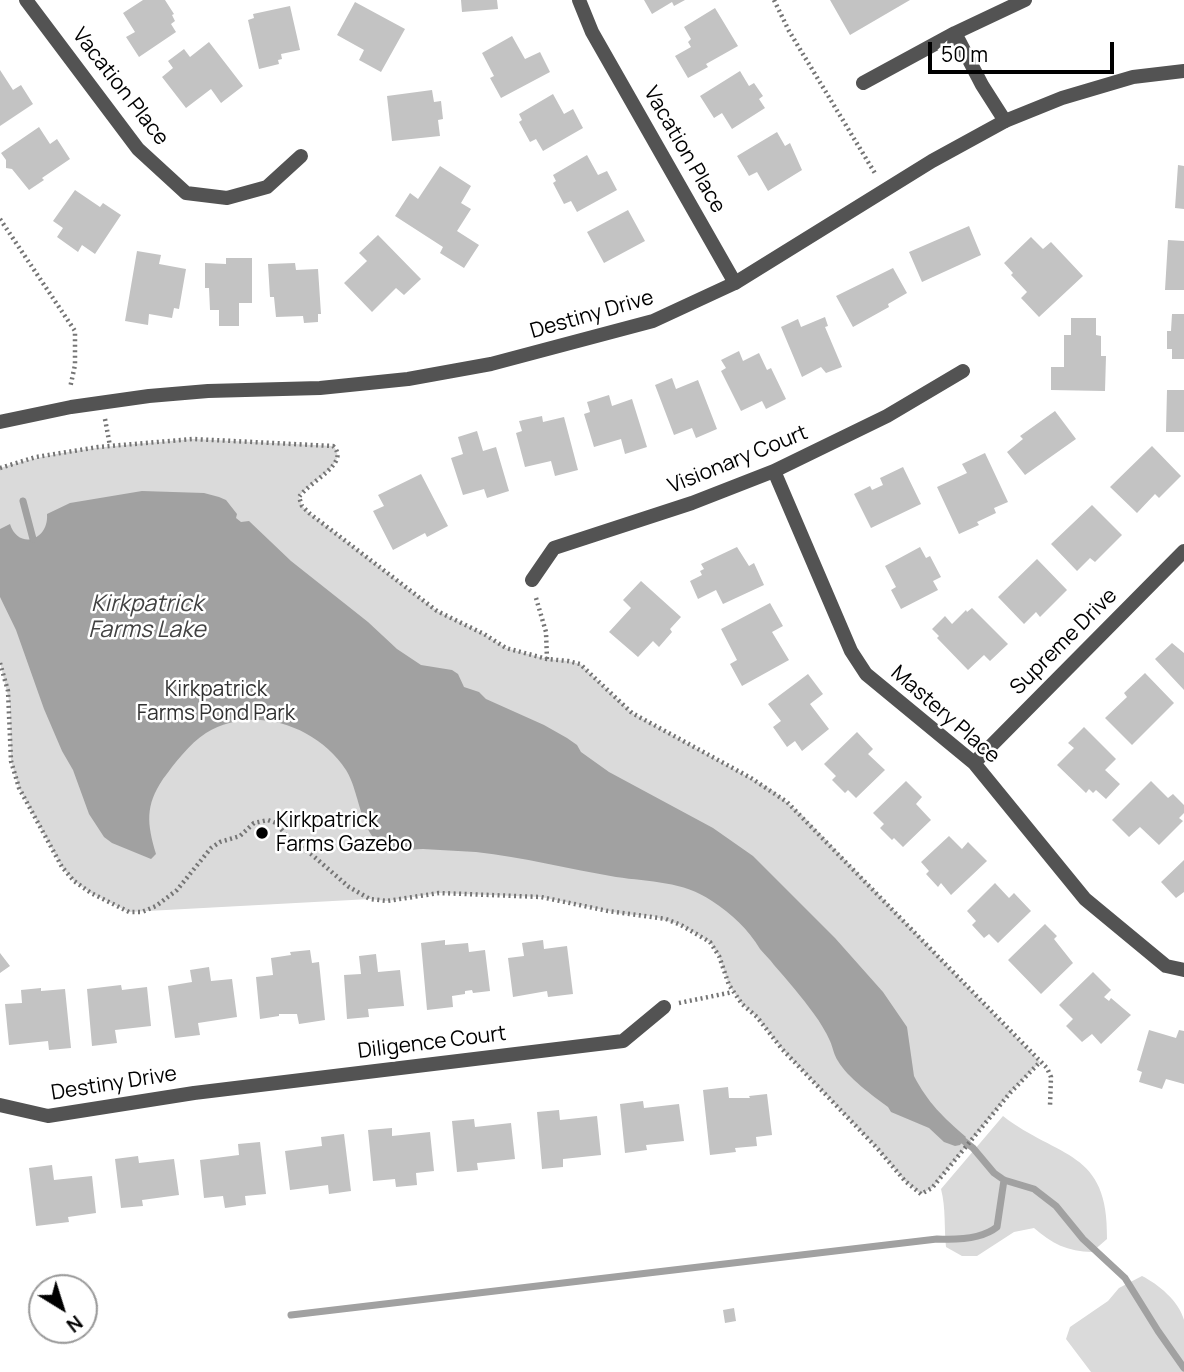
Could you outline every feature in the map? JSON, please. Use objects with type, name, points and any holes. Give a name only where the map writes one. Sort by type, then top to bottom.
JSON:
[{"type":"street","name":"Vacation Place","points":[[26,0],[138,149],[186,193],[227,198],[267,187],[301,156]]},
{"type":"street","name":"Vacation Place","points":[[579,0],[592,32],[735,283]]},
{"type":"street","points":[[863,83],[955,33],[1025,0]]},
{"type":"street","points":[[955,33],[982,85],[1005,121]]},
{"type":"street","name":"Destiny Drive","points":[[0,422],[102,402],[208,391],[320,388],[383,382],[491,365],[653,321],[735,283],[932,161],[1005,121],[1062,98],[1133,77],[1184,71]]},
{"type":"street","name":"Visionary Court","points":[[532,580],[554,548],[692,503],[774,471],[887,416],[963,371]]},
{"type":"street","name":"Mastery Place","points":[[774,471],[851,651],[866,674],[974,763],[1085,899],[1166,966],[1184,970]]},
{"type":"street","name":"Supreme Drive","points":[[974,763],[1184,551]]},
{"type":"street","name":"Diligence Court","points":[[194,1093],[623,1041],[664,1007]]},
{"type":"street","name":"Destiny Drive","points":[[0,1105],[48,1116],[194,1093]]},
{"type":"path","points":[[774,0],[789,32],[866,161],[887,190]]},
{"type":"path","points":[[0,219],[75,331],[75,365],[70,386],[71,407]]},
{"type":"path","points":[[102,402],[110,446]]},
{"type":"path","points":[[0,468],[36,457],[110,446],[193,439],[333,446],[338,450],[339,458],[335,465],[312,482],[299,497],[302,506],[309,513],[429,606],[506,648],[580,664],[632,713],[751,778],[788,802],[1040,1062],[1051,1076],[1050,1107]]},
{"type":"path","points":[[532,580],[545,632],[547,659]]},
{"type":"path","points":[[0,663],[10,704],[11,761],[19,788],[62,867],[74,881],[91,893],[129,912],[142,912],[156,906],[177,890],[211,848],[220,842],[240,836],[254,823],[268,820],[276,823],[291,841],[312,854],[349,887],[370,899]]},
{"type":"path","points":[[664,1007],[733,992]]},
{"type":"path","points":[[932,1188],[1010,1093],[1040,1062]]},
{"type":"green space","name":"Kirkpatrick Farms Pond Park","points":[[193,439],[333,446],[337,459],[333,465],[299,497],[302,506],[309,513],[437,611],[506,648],[580,664],[632,713],[772,790],[802,815],[1040,1062],[1010,1093],[932,1188],[921,1194],[905,1181],[782,1049],[757,1017],[742,1004],[729,985],[719,956],[710,942],[681,925],[652,916],[623,914],[541,897],[439,893],[387,901],[370,899],[129,912],[91,893],[74,881],[62,867],[19,788],[11,761],[10,704],[0,663],[0,468],[71,452]]},
{"type":"green space","points":[[1003,1116],[1061,1150],[1089,1172],[1099,1188],[1105,1210],[1107,1239],[1092,1252],[1060,1246],[1034,1228],[1014,1232],[977,1256],[962,1256],[946,1247],[941,1189]]},
{"type":"green space","points":[[1142,1276],[1167,1294],[1178,1306],[1184,1320],[1184,1372],[1091,1372],[1066,1339],[1070,1327],[1108,1301],[1119,1288]]},
{"type":"water","name":"Kirkpatrick Farms Lake","points":[[142,491],[204,493],[226,500],[237,514],[236,518],[241,522],[249,521],[291,561],[368,622],[397,649],[421,665],[452,670],[458,674],[464,687],[479,692],[486,699],[567,738],[609,772],[713,828],[753,856],[835,938],[883,992],[907,1027],[914,1076],[937,1109],[966,1137],[960,1145],[944,1142],[929,1128],[891,1112],[854,1080],[838,1061],[816,1017],[745,928],[701,894],[678,886],[511,857],[423,849],[397,851],[385,847],[375,840],[368,830],[351,780],[334,755],[302,731],[283,724],[244,720],[225,724],[206,733],[188,748],[163,779],[153,798],[149,815],[156,854],[151,859],[104,837],[89,814],[73,770],[44,709],[16,630],[0,597],[0,529],[10,524],[19,537],[32,539],[43,531],[47,514],[70,503]]},
{"type":"building","points":[[143,0],[165,0],[174,14],[172,15],[175,21],[171,24],[176,32],[139,57],[126,37],[135,32],[123,13]]},
{"type":"building","points":[[461,0],[497,0],[498,9],[462,12]]},
{"type":"building","points":[[644,0],[685,0],[674,6],[672,2],[652,14]]},
{"type":"building","points":[[830,0],[910,0],[850,35]]},
{"type":"building","points":[[355,2],[405,29],[381,72],[359,60],[364,50],[337,35]]},
{"type":"building","points":[[290,6],[300,50],[281,54],[279,64],[259,69],[248,20],[254,18],[253,14]]},
{"type":"building","points":[[715,8],[738,46],[688,78],[675,56],[691,47],[688,42],[691,39],[684,27]]},
{"type":"building","points":[[512,36],[525,59],[540,52],[550,72],[501,98],[490,78],[494,76],[482,53]]},
{"type":"building","points":[[209,42],[243,86],[221,103],[211,89],[186,108],[162,77],[173,68],[168,61],[184,49],[190,57]]},
{"type":"building","points":[[0,70],[13,90],[21,85],[33,104],[0,126]]},
{"type":"building","points":[[740,71],[749,86],[754,83],[763,96],[759,99],[765,108],[732,129],[722,113],[714,118],[700,96]]},
{"type":"building","points":[[432,90],[434,102],[441,101],[443,119],[438,120],[440,136],[392,141],[387,96]]},
{"type":"building","points":[[553,94],[564,114],[573,109],[583,128],[543,151],[536,139],[530,142],[519,122],[522,120],[519,114]]},
{"type":"building","points":[[39,127],[50,144],[57,139],[70,159],[29,190],[12,169],[6,168],[6,160],[1,153]]},
{"type":"building","points":[[777,132],[785,146],[790,143],[802,170],[768,191],[757,172],[749,176],[737,156]]},
{"type":"building","points":[[587,155],[598,175],[607,171],[617,190],[577,212],[571,201],[564,204],[553,183],[556,181],[553,175]]},
{"type":"building","points":[[1178,165],[1184,166],[1184,209],[1175,208]]},
{"type":"building","points":[[440,166],[471,186],[461,203],[471,209],[457,231],[479,245],[464,268],[440,253],[443,247],[395,216],[410,193],[418,199]]},
{"type":"building","points":[[75,190],[100,207],[103,203],[121,215],[95,254],[82,245],[78,252],[57,237],[63,228],[53,221]]},
{"type":"building","points":[[628,210],[645,241],[604,263],[587,232]]},
{"type":"building","points":[[969,226],[981,255],[922,282],[909,252]]},
{"type":"building","points":[[378,235],[421,279],[404,295],[396,288],[372,312],[344,283],[367,261],[359,253]]},
{"type":"building","points":[[1031,237],[1043,249],[1051,242],[1083,276],[1039,317],[1021,298],[1027,292],[1004,263]]},
{"type":"building","points":[[1168,240],[1184,241],[1184,290],[1165,290]]},
{"type":"building","points":[[137,251],[161,255],[159,264],[186,269],[179,309],[174,308],[172,318],[149,314],[148,325],[125,321]]},
{"type":"building","points":[[226,258],[252,258],[252,303],[239,303],[239,326],[219,326],[219,310],[210,310],[209,288],[205,288],[205,263],[226,264]]},
{"type":"building","points":[[295,263],[296,270],[318,269],[321,314],[318,314],[318,322],[304,323],[303,316],[276,317],[274,297],[270,297],[268,264]]},
{"type":"building","points":[[893,268],[907,293],[888,304],[889,307],[853,327],[836,296]]},
{"type":"building","points":[[1172,314],[1184,314],[1184,359],[1172,359],[1172,349],[1167,349],[1167,331],[1171,331]]},
{"type":"building","points":[[825,317],[828,326],[825,327],[842,367],[826,373],[821,367],[802,377],[781,327],[798,319],[801,327]]},
{"type":"building","points":[[1071,318],[1096,318],[1096,335],[1101,336],[1101,356],[1106,356],[1105,391],[1051,390],[1051,367],[1064,367],[1064,335],[1071,335]]},
{"type":"building","points":[[739,351],[743,361],[759,353],[767,370],[771,368],[786,399],[766,409],[762,401],[741,411],[721,371],[726,368],[721,360]]},
{"type":"building","points":[[672,378],[676,389],[698,380],[717,429],[696,438],[692,428],[674,435],[655,385]]},
{"type":"building","points":[[1167,390],[1184,390],[1184,432],[1166,432]]},
{"type":"building","points":[[609,395],[612,406],[632,399],[647,447],[625,454],[621,439],[594,447],[584,414],[590,412],[587,402]]},
{"type":"building","points":[[1055,411],[1076,439],[1025,475],[1007,452],[1023,439],[1020,436]]},
{"type":"building","points":[[542,416],[543,422],[564,417],[578,470],[555,476],[551,461],[525,467],[516,433],[522,431],[519,421]]},
{"type":"building","points":[[477,431],[483,451],[496,447],[509,491],[487,498],[484,489],[463,495],[451,458],[463,454],[458,437]]},
{"type":"building","points":[[1152,446],[1181,476],[1159,498],[1155,494],[1137,513],[1110,487]]},
{"type":"building","points":[[985,453],[1008,502],[994,508],[996,513],[977,522],[979,525],[959,534],[937,487],[967,473],[962,464]]},
{"type":"building","points":[[903,467],[921,504],[871,528],[854,494],[870,486],[872,490],[883,485],[880,478]]},
{"type":"building","points":[[421,474],[448,526],[427,537],[425,533],[393,550],[373,511],[384,506],[378,495]]},
{"type":"building","points":[[1092,505],[1122,535],[1095,562],[1090,558],[1077,571],[1051,544]]},
{"type":"building","points":[[737,547],[749,566],[754,563],[764,585],[723,604],[716,590],[698,599],[690,581],[702,575],[700,571],[704,569],[701,564]]},
{"type":"building","points":[[920,547],[926,558],[930,556],[941,577],[933,581],[938,590],[901,609],[891,590],[896,587],[885,566]]},
{"type":"building","points":[[1037,559],[1067,590],[1040,617],[1036,612],[1024,624],[998,597]]},
{"type":"building","points":[[641,581],[681,617],[659,647],[653,641],[638,657],[609,632],[631,608],[623,600]]},
{"type":"building","points":[[770,603],[783,626],[772,632],[789,660],[742,686],[730,664],[737,660],[721,629]]},
{"type":"building","points":[[972,608],[1008,644],[990,661],[984,655],[968,670],[937,638],[939,636],[932,629],[945,616],[952,624],[966,610],[967,612]]},
{"type":"building","points":[[1172,643],[1184,653],[1184,690],[1155,659]]},
{"type":"building","points":[[1145,673],[1174,703],[1132,745],[1105,718],[1127,697],[1124,693]]},
{"type":"building","points":[[808,674],[823,694],[810,704],[829,729],[802,751],[795,741],[787,747],[773,727],[781,721],[768,704]]},
{"type":"building","points":[[1084,727],[1116,759],[1105,770],[1120,784],[1106,799],[1096,790],[1093,793],[1089,789],[1086,793],[1057,765],[1074,748],[1068,743]]},
{"type":"building","points":[[857,732],[873,749],[868,754],[885,770],[856,798],[848,790],[845,793],[832,780],[836,776],[824,764]]},
{"type":"building","points":[[906,781],[922,797],[916,804],[931,820],[903,847],[880,828],[884,824],[873,813]]},
{"type":"building","points":[[1151,781],[1168,798],[1173,794],[1184,805],[1184,813],[1179,818],[1183,821],[1159,845],[1140,827],[1129,837],[1112,820]]},
{"type":"building","name":"Kirkpatrick Farms Gazebo","points":[[259,825],[265,825],[270,833],[268,839],[259,841],[254,836],[254,830]]},
{"type":"building","points":[[949,836],[962,849],[968,842],[987,861],[951,895],[941,883],[938,887],[926,874],[929,871],[921,862]]},
{"type":"building","points":[[1184,860],[1184,892],[1176,898],[1161,882]]},
{"type":"building","points":[[995,883],[1009,898],[1014,893],[1031,911],[998,943],[989,934],[984,938],[972,925],[976,921],[967,911]]},
{"type":"building","points":[[1045,924],[1057,936],[1054,939],[1073,963],[1041,994],[1008,960]]},
{"type":"building","points":[[445,940],[445,945],[468,943],[469,952],[485,950],[490,991],[465,991],[465,994],[452,996],[453,1007],[427,1010],[421,943]]},
{"type":"building","points":[[543,940],[544,949],[567,946],[573,994],[548,997],[547,991],[513,997],[508,958],[524,956],[522,943]]},
{"type":"building","points":[[310,950],[312,963],[319,962],[325,1020],[299,1024],[297,1014],[279,1014],[260,1019],[256,977],[273,975],[271,958]]},
{"type":"building","points":[[0,953],[10,966],[0,973]]},
{"type":"building","points":[[376,954],[378,972],[400,970],[404,1006],[368,1009],[369,1017],[347,1019],[344,975],[361,974],[359,956]]},
{"type":"building","points":[[209,967],[211,981],[232,979],[237,1017],[198,1023],[200,1035],[175,1038],[168,986],[192,982],[190,970]]},
{"type":"building","points":[[1093,972],[1111,990],[1104,997],[1109,1001],[1111,998],[1131,1015],[1101,1044],[1092,1034],[1082,1042],[1066,1026],[1073,1019],[1059,1005]]},
{"type":"building","points":[[121,985],[122,990],[147,987],[151,1026],[115,1030],[117,1043],[92,1046],[87,989]]},
{"type":"building","points":[[41,988],[41,991],[65,989],[71,1048],[49,1050],[48,1041],[9,1045],[5,1004],[22,1003],[21,990]]},
{"type":"building","points":[[1149,1030],[1176,1038],[1179,1030],[1184,1031],[1184,1084],[1166,1079],[1162,1089],[1139,1082],[1142,1072],[1137,1070]]},
{"type":"building","points":[[728,1087],[729,1098],[750,1098],[749,1096],[767,1094],[772,1135],[756,1137],[757,1146],[735,1148],[736,1152],[710,1155],[703,1090]]},
{"type":"building","points":[[643,1101],[644,1108],[679,1104],[684,1141],[646,1145],[647,1150],[625,1153],[620,1104]]},
{"type":"building","points":[[559,1110],[560,1120],[597,1116],[601,1155],[563,1159],[563,1167],[542,1169],[537,1112]]},
{"type":"building","points":[[474,1119],[475,1127],[511,1123],[515,1159],[477,1163],[478,1170],[457,1172],[452,1121]]},
{"type":"building","points":[[392,1128],[392,1136],[430,1132],[434,1171],[416,1173],[417,1185],[396,1187],[395,1179],[373,1181],[368,1130]]},
{"type":"building","points":[[344,1134],[351,1191],[329,1194],[328,1185],[290,1190],[285,1151],[322,1146],[321,1137]]},
{"type":"building","points":[[260,1142],[266,1194],[245,1196],[246,1205],[225,1208],[223,1196],[204,1198],[200,1160],[239,1155],[238,1144]]},
{"type":"building","points":[[138,1156],[139,1163],[174,1159],[179,1195],[142,1200],[143,1206],[121,1208],[115,1159]]},
{"type":"building","points":[[52,1165],[54,1180],[92,1176],[96,1213],[68,1217],[69,1222],[36,1226],[29,1168]]},
{"type":"building","points":[[734,1308],[736,1321],[725,1323],[723,1310]]},
{"type":"waterway","points":[[23,501],[33,539]]},
{"type":"waterway","points":[[960,1138],[973,1148],[994,1173],[1004,1180],[1034,1189],[1056,1206],[1083,1239],[1125,1278],[1184,1368]]},
{"type":"waterway","points":[[291,1315],[937,1239],[968,1238],[997,1227],[1004,1180]]},
{"type":"place","name":"Kirkpatrick Farms Gazebo","points":[[262,833]]}]
